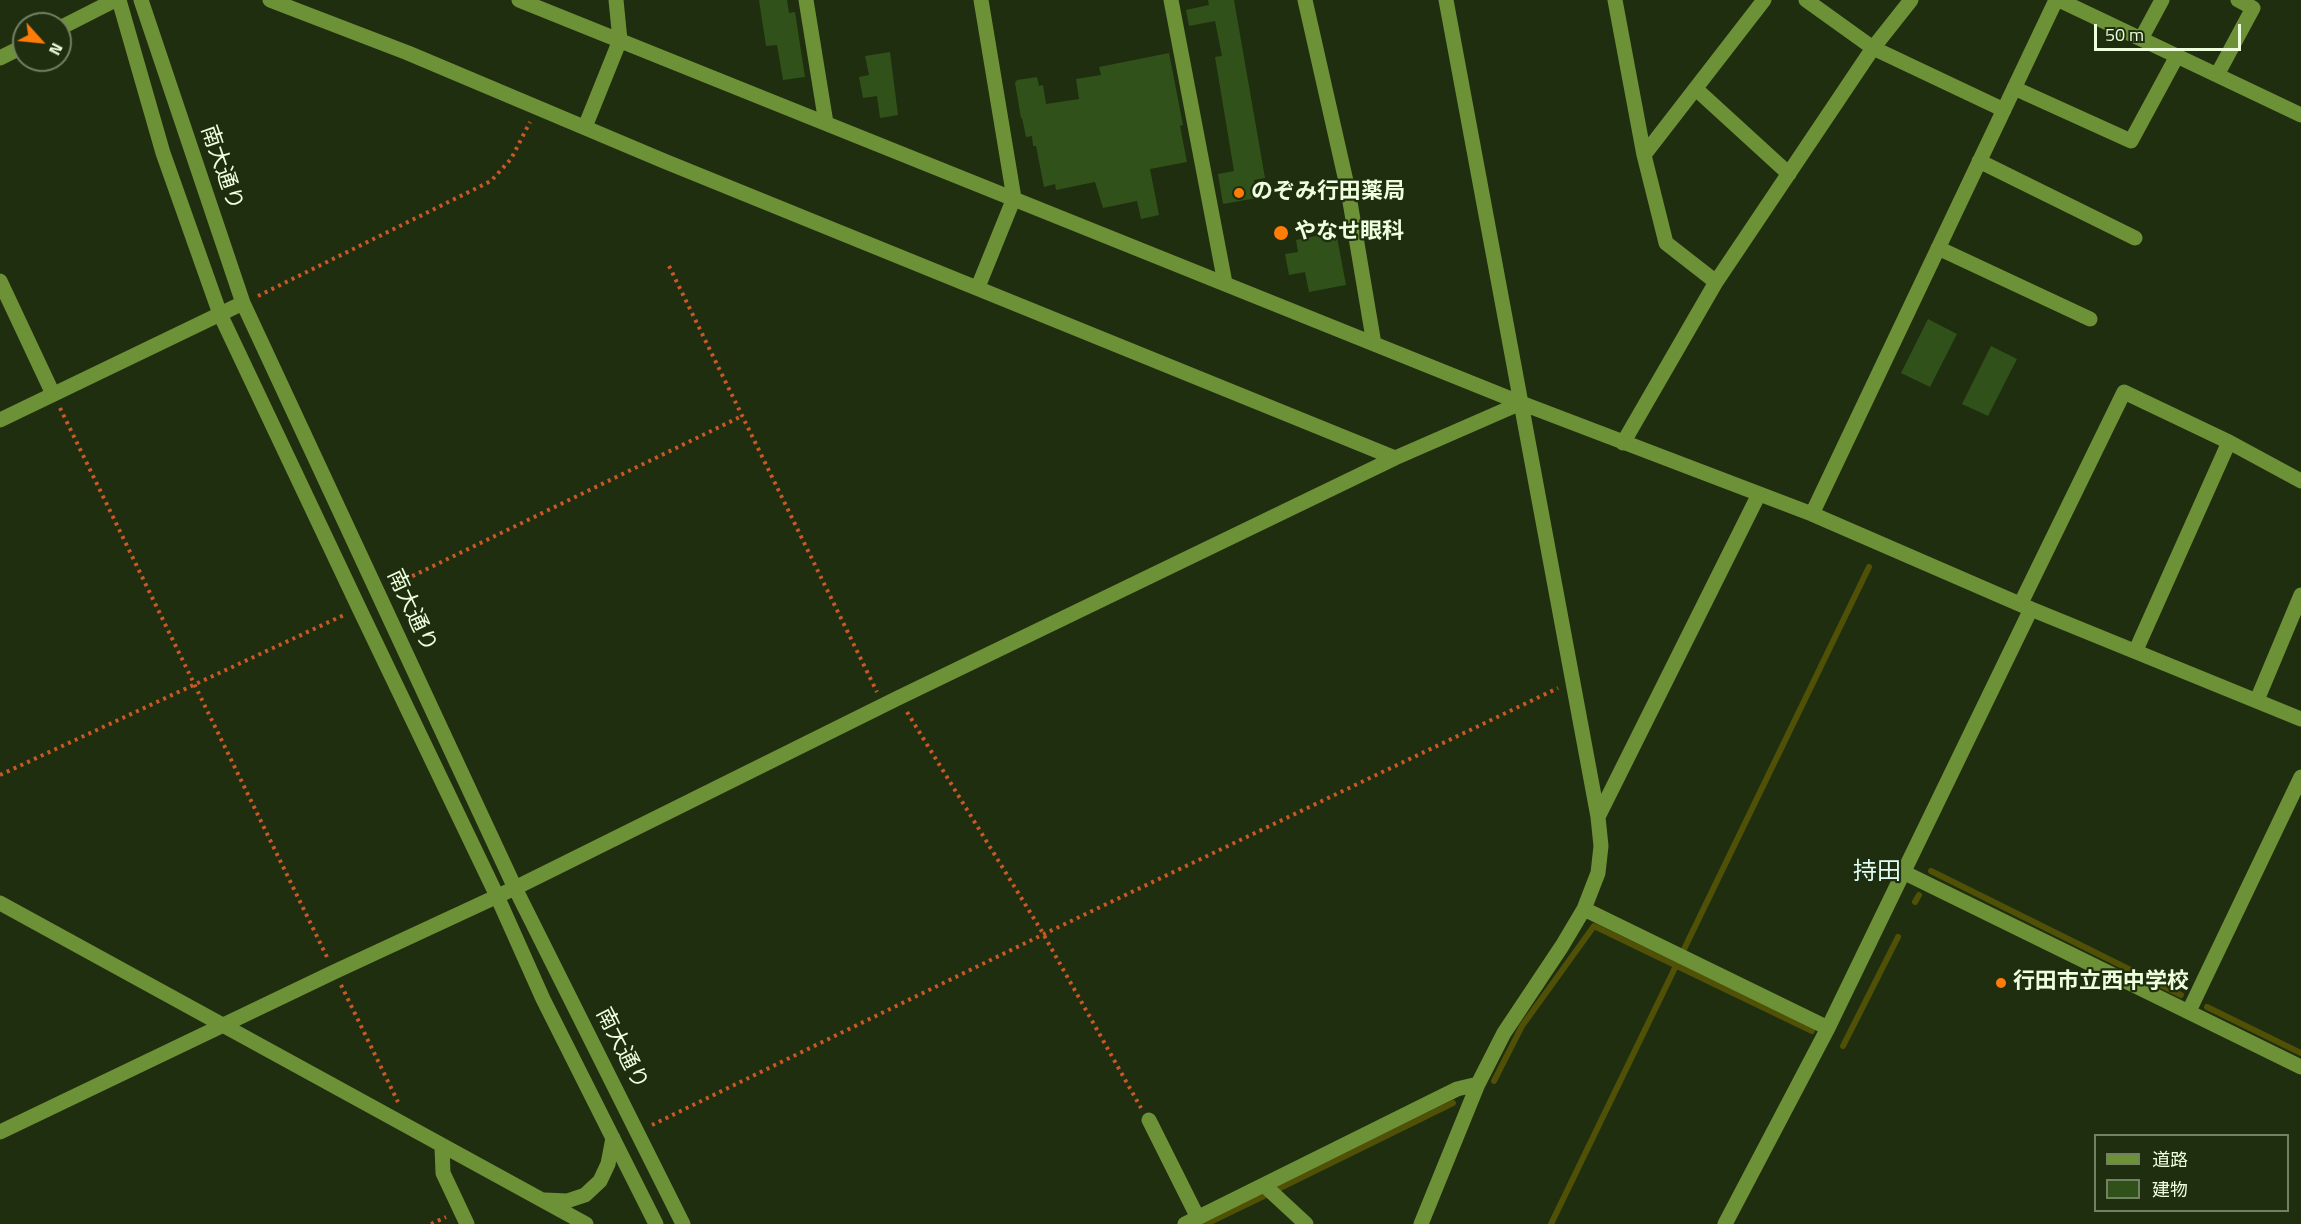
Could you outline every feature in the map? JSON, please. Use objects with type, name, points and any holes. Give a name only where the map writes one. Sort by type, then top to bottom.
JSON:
[{"type":"street","points":[[72,22],[117,0]]},
{"type":"street","name":"南大通り","points":[[117,0],[163,153],[220,314],[497,896],[543,999],[656,1224]]},
{"type":"street","name":"南大通り","points":[[141,0],[243,303],[515,888],[683,1224]]},
{"type":"street","points":[[270,0],[408,53],[537,108],[1395,458]]},
{"type":"street","points":[[519,0],[1521,403],[1812,514],[2026,606],[2301,719]]},
{"type":"street","points":[[585,127],[620,40],[616,0]]},
{"type":"street","points":[[806,0],[826,123]]},
{"type":"street","points":[[978,287],[1014,198],[981,0]]},
{"type":"street","points":[[1171,0],[1225,284]]},
{"type":"street","points":[[1305,0],[1348,190],[1374,344]]},
{"type":"street","points":[[1421,1224],[1478,1084],[1504,1033],[1584,909],[1598,873],[1601,846],[1598,817],[1446,0]]},
{"type":"street","points":[[1615,0],[1644,155],[1666,243],[1716,282]]},
{"type":"street","points":[[1644,155],[1764,0]]},
{"type":"street","points":[[1806,0],[1873,48],[2004,110]]},
{"type":"street","points":[[1623,443],[1716,282],[1873,48],[1911,0]]},
{"type":"street","points":[[1812,514],[2058,0],[2301,115]]},
{"type":"street","points":[[2141,39],[2162,0]]},
{"type":"street","points":[[2217,75],[2253,8],[2238,0]]},
{"type":"street","points":[[2014,88],[2131,141],[2177,56]]},
{"type":"street","points":[[1696,89],[1789,174]]},
{"type":"street","points":[[1979,161],[2135,238]]},
{"type":"street","points":[[1938,248],[2090,319]]},
{"type":"street","points":[[0,281],[53,394]]},
{"type":"street","points":[[0,420],[243,303]]},
{"type":"street","points":[[1725,1224],[1828,1028],[1903,872],[2124,392],[2229,442],[2301,481]]},
{"type":"street","points":[[0,1132],[515,888],[898,698],[1395,458],[1521,403]]},
{"type":"street","points":[[2136,650],[2229,442]]},
{"type":"street","points":[[1598,817],[1759,494]]},
{"type":"street","points":[[2257,700],[2301,595]]},
{"type":"street","points":[[2189,1011],[2301,777]]},
{"type":"street","points":[[1903,872],[2301,1067]]},
{"type":"street","points":[[0,903],[586,1224]]},
{"type":"street","points":[[1584,909],[1828,1028]]},
{"type":"street","points":[[1149,1120],[1191,1221],[1457,1089],[1478,1084]]},
{"type":"street","points":[[542,1200],[567,1201],[585,1195],[600,1180],[608,1164],[613,1138]]},
{"type":"street","points":[[442,1147],[443,1173],[466,1224]]},
{"type":"street","points":[[1265,1186],[1306,1224]]},
{"type":"path","points":[[243,303],[492,181],[511,159],[537,108]]},
{"type":"path","points":[[669,266],[884,706]]},
{"type":"path","points":[[53,394],[398,1101],[394,1120]]},
{"type":"path","points":[[378,592],[742,416]]},
{"type":"path","points":[[0,775],[359,608]]},
{"type":"path","points":[[637,1132],[1573,681]]},
{"type":"path","points":[[898,698],[1044,934],[1149,1120]]},
{"type":"building","points":[[759,0],[787,0],[789,13],[795,12],[805,77],[783,80],[777,45],[766,46]]},
{"type":"building","points":[[1208,0],[1234,0],[1265,178],[1254,180],[1257,198],[1223,204],[1218,174],[1234,171],[1215,57],[1222,56],[1215,21],[1189,26],[1186,10],[1209,5]]},
{"type":"building","points":[[890,52],[898,115],[880,118],[877,96],[863,98],[859,77],[869,75],[865,56]]},
{"type":"building","points":[[1169,53],[1183,125],[1180,126],[1187,162],[1150,169],[1159,215],[1141,219],[1137,201],[1103,208],[1095,182],[1056,190],[1055,184],[1044,187],[1036,146],[1033,146],[1032,136],[1026,137],[1021,118],[1015,83],[1017,80],[1037,77],[1039,86],[1043,85],[1046,104],[1079,99],[1076,79],[1101,75],[1099,67]]},
{"type":"building","points":[[1336,232],[1346,285],[1309,292],[1305,272],[1289,275],[1285,254],[1298,252],[1296,240]]},
{"type":"building","points":[[1928,319],[1957,334],[1930,387],[1901,373]]},
{"type":"building","points":[[1991,346],[2017,359],[1988,416],[1962,404]]},
{"type":"waterway","points":[[1551,1224],[1869,567]]},
{"type":"waterway","points":[[1931,871],[2181,995]]},
{"type":"waterway","points":[[1915,902],[1919,895]]},
{"type":"waterway","points":[[1494,1081],[1522,1026],[1594,926],[1812,1031]]},
{"type":"waterway","points":[[1843,1046],[1898,937]]},
{"type":"waterway","points":[[2207,1007],[2301,1053]]},
{"type":"waterway","points":[[1276,1190],[1453,1103]]},
{"type":"waterway","points":[[1206,1224],[1266,1195]]},
{"type":"place","name":"のぞみ行田薬局","points":[[1239,193]]},
{"type":"place","name":"やなせ眼科","points":[[1281,233]]},
{"type":"place","name":"行田市立西中学校","points":[[2001,983]]},
{"type":"district","name":"持田","points":[[1877,873]]}]
